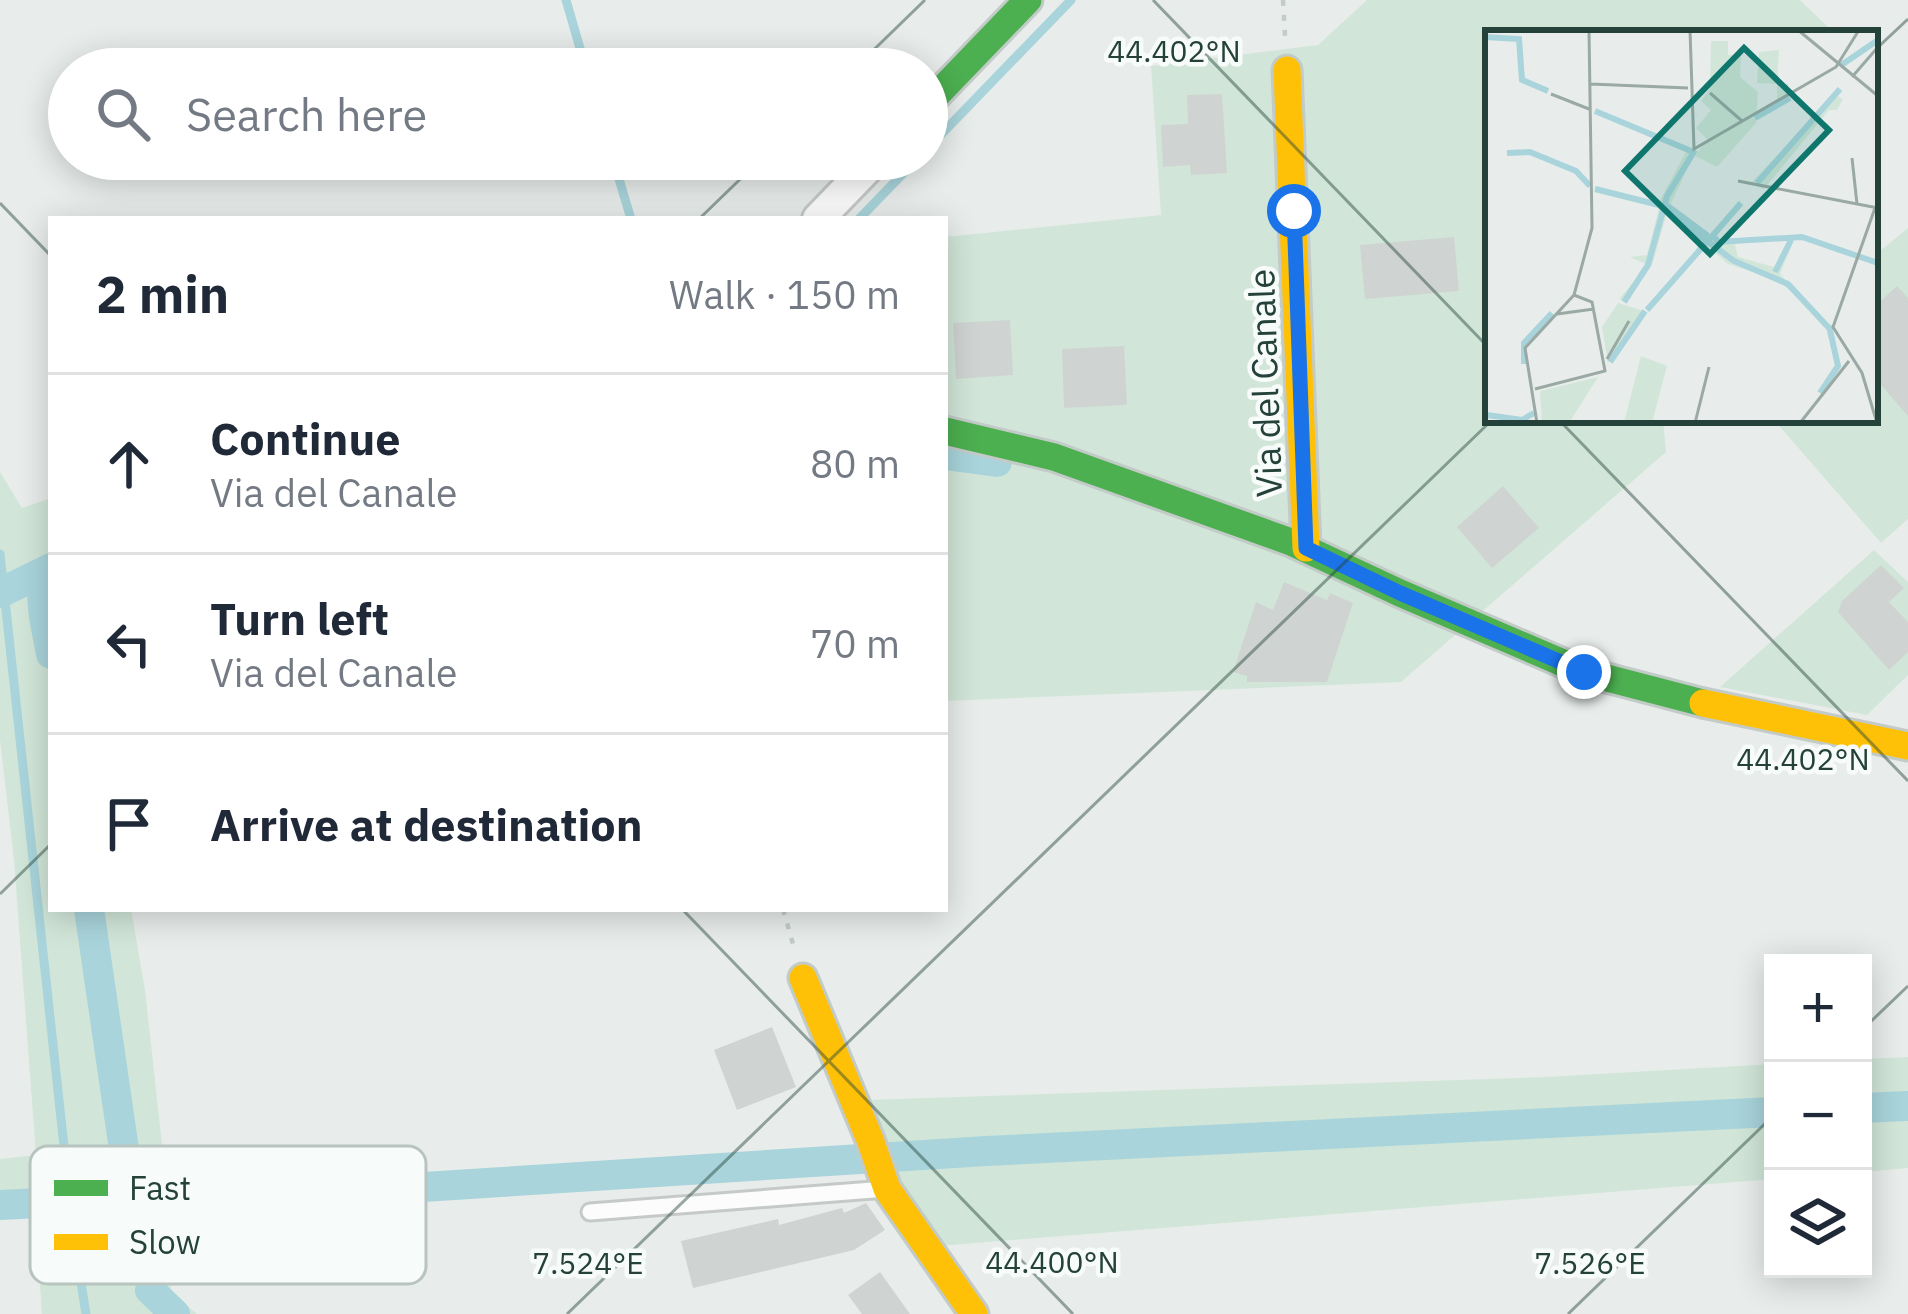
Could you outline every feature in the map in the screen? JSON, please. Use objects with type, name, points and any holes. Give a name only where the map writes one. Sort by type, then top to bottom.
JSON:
[{"type":"street","points":[[948,83],[1028,0]]},
{"type":"street","name":"Via del Canale","points":[[1286,70],[1306,548]]},
{"type":"street","points":[[821,216],[855,180]]},
{"type":"street","name":"Via del Canale","points":[[948,432],[1054,457],[1306,548],[1584,672],[1908,746]]},
{"type":"street","points":[[803,978],[884,1182],[974,1314]]},
{"type":"lane","points":[[590,1212],[884,1182]]},
{"type":"green space","points":[[1367,0],[1800,0],[1829,28],[1485,30],[1485,423],[1663,423],[1666,452],[1401,682],[948,701],[948,237],[1161,215],[1151,66],[1318,45]]},
{"type":"green space","points":[[1908,228],[1908,519],[1881,543],[1777,423],[1878,423],[1878,253]]},
{"type":"green space","points":[[0,472],[22,508],[48,499],[48,912],[132,912],[162,1146],[35,1146],[0,740]]},
{"type":"green space","points":[[1874,550],[1908,582],[1908,675],[1867,715],[1720,687]]},
{"type":"green space","points":[[1908,1057],[1908,1168],[1872,1171],[1872,1059]]},
{"type":"green space","points":[[1764,1065],[1764,1180],[938,1246],[897,1191],[868,1100],[1546,1077]]},
{"type":"green space","points":[[30,1156],[30,1215],[0,1217],[0,1159]]},
{"type":"green space","points":[[40,1284],[171,1284],[170,1291],[197,1314],[42,1314]]},
{"type":"building","points":[[1222,94],[1227,173],[1191,175],[1190,165],[1163,167],[1161,125],[1188,124],[1187,95]]},
{"type":"building","points":[[1454,237],[1459,291],[1365,299],[1360,245]]},
{"type":"building","points":[[1897,286],[1908,298],[1908,416],[1878,381],[1878,303]]},
{"type":"building","points":[[1010,320],[1013,375],[956,379],[953,323]]},
{"type":"building","points":[[1124,346],[1127,405],[1064,408],[1062,349]]},
{"type":"building","points":[[1503,486],[1539,528],[1492,568],[1457,527]]},
{"type":"building","points":[[1881,565],[1904,588],[1889,602],[1908,622],[1908,652],[1889,670],[1838,612],[1842,601]]},
{"type":"building","points":[[1284,582],[1327,600],[1330,593],[1353,603],[1327,682],[1247,682],[1247,676],[1233,672],[1256,602],[1273,610]]},
{"type":"building","points":[[772,1027],[796,1087],[737,1110],[714,1050]]},
{"type":"building","points":[[866,1203],[885,1230],[854,1250],[693,1288],[681,1241],[778,1219],[779,1225],[842,1208],[844,1213]]},
{"type":"building","points":[[880,1272],[910,1314],[862,1314],[848,1295]]},
{"type":"waterway","points":[[566,0],[580,48]]},
{"type":"waterway","points":[[948,127],[1071,0]]},
{"type":"waterway","points":[[619,180],[630,216]]},
{"type":"waterway","points":[[862,216],[897,180]]},
{"type":"waterway","points":[[948,455],[997,462]]},
{"type":"waterway","points":[[0,554],[64,1146]]},
{"type":"waterway","points":[[0,593],[48,569]]},
{"type":"waterway","points":[[48,574],[42,599],[48,638]]},
{"type":"waterway","points":[[89,912],[124,1146]]},
{"type":"waterway","points":[[1872,1108],[1908,1106]]},
{"type":"waterway","points":[[426,1187],[986,1151],[1764,1112]]},
{"type":"waterway","points":[[0,1205],[30,1203]]},
{"type":"waterway","points":[[81,1284],[86,1314]]},
{"type":"waterway","points":[[152,1284],[150,1290],[175,1314]]},
{"type":"traffic: fast","points":[[948,83],[1028,0]]},
{"type":"traffic: fast","points":[[948,432],[1054,457],[1291,542],[1584,672],[1703,703]]},
{"type":"traffic: slow","points":[[1287,70],[1306,548]]},
{"type":"traffic: slow","points":[[1703,703],[1908,746]]},
{"type":"traffic: slow","points":[[803,978],[887,1189],[974,1314]]},
{"type":"route","points":[[1294,211],[1306,548],[1584,672]]}]
